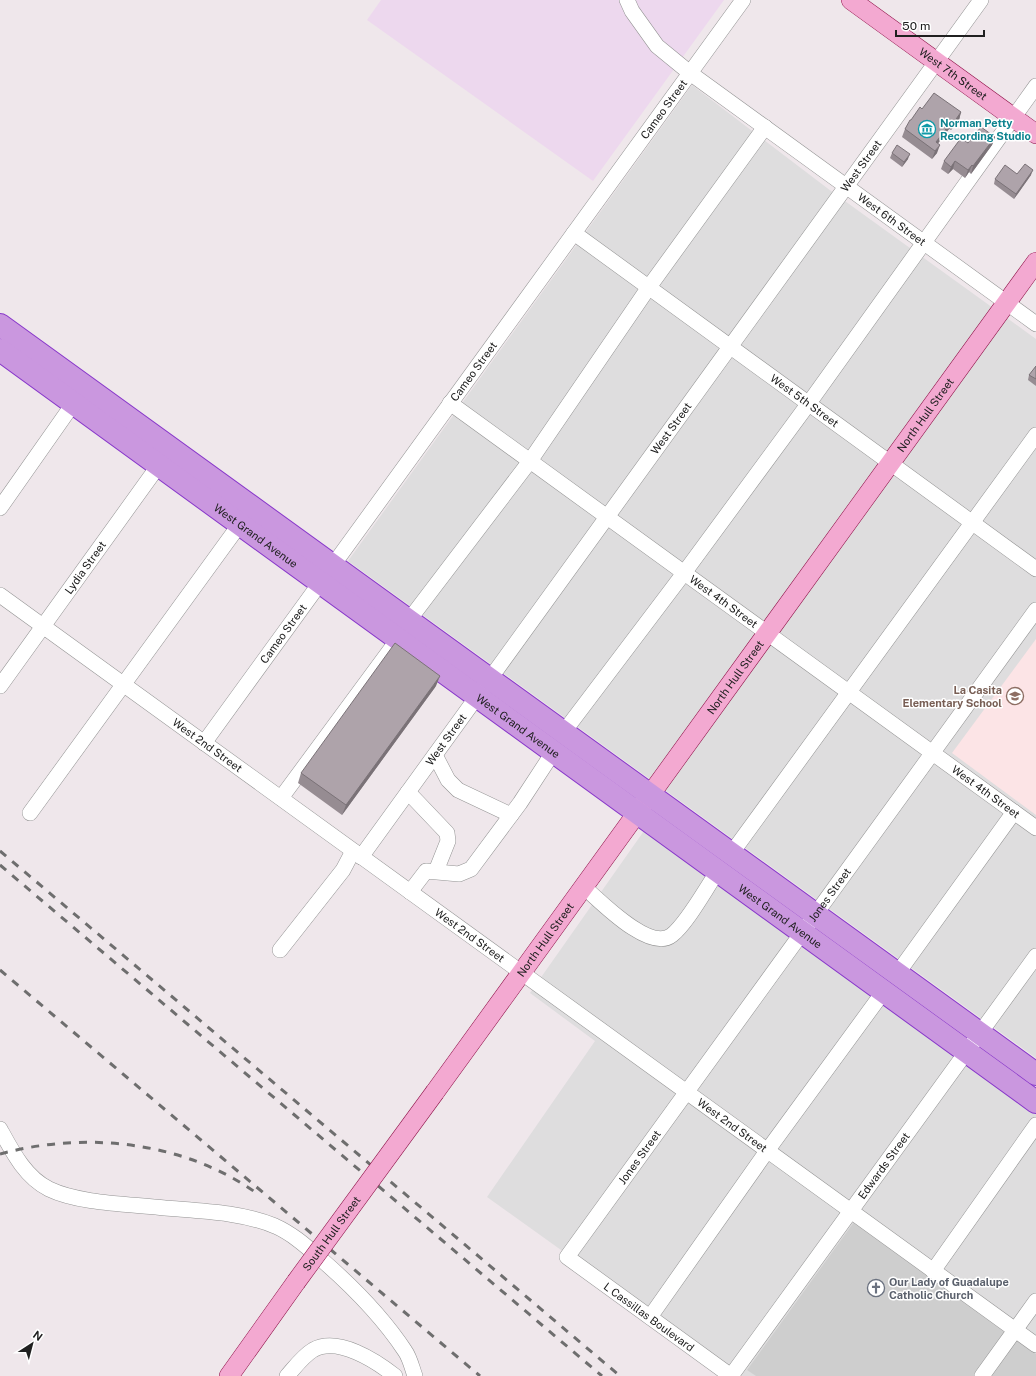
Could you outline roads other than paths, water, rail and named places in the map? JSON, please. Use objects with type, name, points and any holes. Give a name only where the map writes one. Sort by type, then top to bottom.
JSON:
[{"type":"highway","name":"West Grand Avenue","points":[[2,332],[171,448],[327,574],[644,804],[718,871],[1036,1102]]},
{"type":"highway","name":"West Grand Avenue","points":[[0,350],[240,524],[327,574]]},
{"type":"highway","name":"West Grand Avenue","points":[[644,804],[732,854],[1036,1074]]},
{"type":"main road","name":"West 7th Street","points":[[855,1],[1036,134]]},
{"type":"main road","name":"North Hull Street","points":[[435,1092],[1036,262]]},
{"type":"main road","name":"South Hull Street","points":[[229,1376],[435,1092]]},
{"type":"street","name":"West 6th Street","points":[[627,0],[632,10],[657,46],[690,73],[1036,324]]},
{"type":"street","name":"Cameo Street","points":[[204,743],[743,0]]},
{"type":"street","name":"West Street","points":[[280,950],[342,870],[408,792],[982,0]]},
{"type":"street","points":[[410,892],[426,871],[459,874],[471,869],[511,815],[559,742],[809,403],[1036,86]]},
{"type":"street","points":[[281,798],[404,629],[530,461],[649,287],[765,127]]},
{"type":"street","name":"West 5th Street","points":[[574,233],[1036,569]]},
{"type":"street","name":"West 4th Street","points":[[450,403],[1036,828]]},
{"type":"street","points":[[0,508],[73,404]]},
{"type":"street","points":[[732,854],[1036,435]]},
{"type":"street","name":"Lydia Street","points":[[0,686],[171,448]]},
{"type":"street","points":[[30,813],[240,524]]},
{"type":"street","name":"West 2nd Street","points":[[0,595],[1036,1345]]},
{"type":"street","name":"Jones Street","points":[[567,1257],[1036,610]]},
{"type":"street","points":[[435,755],[448,780],[458,790],[511,815]]},
{"type":"street","points":[[408,792],[447,833],[448,841],[436,871]]},
{"type":"street","points":[[897,974],[1014,812]]},
{"type":"street","points":[[584,887],[644,936],[660,940],[671,936],[683,922],[718,871]]},
{"type":"street","name":"Edwards Street","points":[[731,1376],[1036,956]]},
{"type":"street","points":[[650,1317],[767,1151],[884,991]]},
{"type":"street","points":[[933,1271],[1036,1125]]},
{"type":"street","points":[[0,1129],[12,1151],[28,1174],[48,1188],[66,1196],[110,1202],[207,1211],[254,1219],[276,1227],[299,1240],[341,1277],[379,1315],[406,1352],[415,1376]]},
{"type":"street","name":"L Cassillas Boulevard","points":[[567,1257],[731,1376]]},
{"type":"street","points":[[982,1376],[1036,1301]]},
{"type":"street","points":[[287,1376],[301,1360],[314,1349],[328,1346],[345,1348],[365,1356],[395,1376]]},
{"type":"railway","points":[[0,851],[620,1376]]},
{"type":"railway","points":[[0,865],[602,1376]]},
{"type":"railway","points":[[0,970],[480,1376]]},
{"type":"railway","points":[[0,1154],[32,1147],[65,1143],[99,1142],[132,1145],[165,1152],[196,1161],[227,1175],[255,1192]]},
{"type":"place","name":"Norman Petty Recording Studio","points":[[927,129]]},
{"type":"place","name":"La Casita Elementary School","points":[[1015,696]]},
{"type":"place","name":"Our Lady of Guadalupe Catholic Church","points":[[876,1288]]}]
